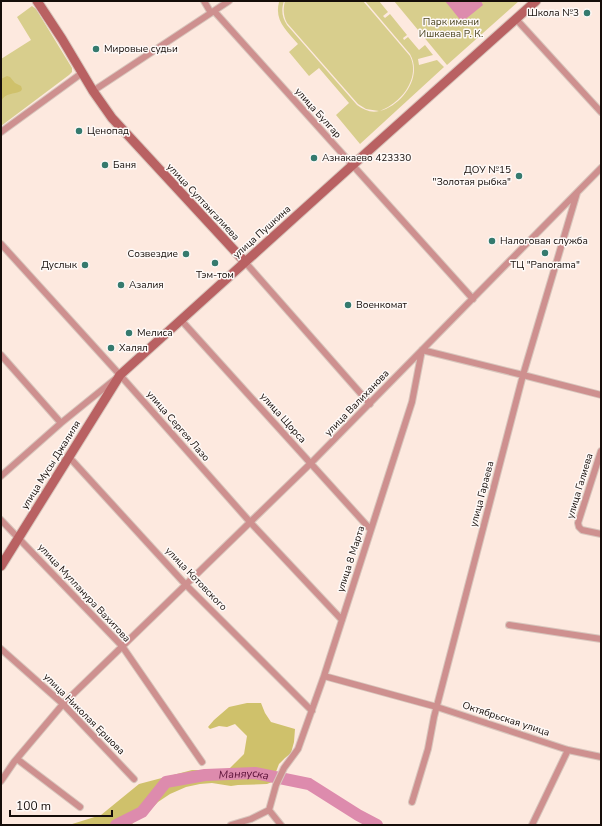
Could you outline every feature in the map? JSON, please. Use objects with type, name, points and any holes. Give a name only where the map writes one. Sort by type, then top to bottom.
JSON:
[{"type":"main road","name":"улица Султангалиева","points":[[37,1],[93,91],[112,118],[245,262]]},
{"type":"main road","name":"улица Пушкина","points":[[120,375],[536,1]]},
{"type":"main road","name":"улица Мусы Джалиля","points":[[1,566],[120,375]]},
{"type":"street","name":"улица Булгар","points":[[204,1],[212,12],[472,299]]},
{"type":"street","points":[[93,91],[228,1]]},
{"type":"street","points":[[516,19],[601,112]]},
{"type":"street","points":[[1,132],[82,73]]},
{"type":"street","name":"улица Валиханова","points":[[1,782],[17,759],[63,704],[311,463],[601,168]]},
{"type":"street","name":"улица Гараева","points":[[412,802],[428,749],[437,707],[524,375],[577,192]]},
{"type":"street","name":"улица Сергея Лазо","points":[[1,244],[120,375],[250,522],[342,620]]},
{"type":"street","name":"улица Султангалиева","points":[[245,262],[370,404]]},
{"type":"street","name":"улица Щорса","points":[[181,320],[370,529]]},
{"type":"street","points":[[422,350],[601,395]]},
{"type":"street","name":"улица 8 Марта","points":[[269,810],[276,786],[284,768],[298,749],[324,676],[412,402],[422,350]]},
{"type":"street","points":[[1,355],[61,423]]},
{"type":"street","name":"улица Пушкина","points":[[2,472],[120,375]]},
{"type":"street","name":"улица Галиева","points":[[601,451],[578,523],[579,528],[582,530],[601,534]]},
{"type":"street","name":"улица Котовского","points":[[69,457],[186,584],[312,711]]},
{"type":"street","name":"улица Мулланура Вахитова","points":[[1,520],[122,646],[202,762]]},
{"type":"street","points":[[509,624],[601,639]]},
{"type":"street","name":"улица Николая Ершова","points":[[1,648],[63,704],[134,779]]},
{"type":"street","name":"Октябрьская улица","points":[[324,676],[437,707],[568,750],[601,757]]},
{"type":"street","points":[[532,825],[568,750]]},
{"type":"street","points":[[17,759],[80,807]]},
{"type":"street","points":[[231,825],[251,819],[269,810],[281,825]]},
{"type":"green space","points":[[277,1],[284,1],[282,13],[287,25],[357,105],[365,110],[373,112],[379,111],[366,109],[358,104],[287,23],[284,12],[285,1],[363,1],[410,56],[412,63],[413,70],[410,84],[402,96],[390,106],[380,111],[388,108],[396,103],[403,96],[408,89],[412,81],[414,72],[413,63],[410,54],[365,1],[379,1],[388,12],[383,16],[385,18],[390,14],[407,35],[403,38],[404,40],[408,37],[419,50],[425,45],[433,55],[418,59],[419,65],[437,60],[444,67],[360,144],[336,115],[349,103],[319,68],[309,76],[289,52],[298,44],[282,25],[278,15],[279,2]]},
{"type":"green space","name":"Парк имени Ишкаева Р. К.","points":[[394,1],[519,1],[447,65]]},
{"type":"green space","points":[[32,6],[36,9],[72,68],[72,72],[1,126],[1,59],[31,40],[17,17]]},
{"type":"shaded area","points":[[445,1],[481,1],[483,5],[462,22]]},
{"type":"shaded area","points":[[7,76],[21,86],[22,89],[21,91],[5,96],[1,101],[1,79]]},
{"type":"shaded area","points":[[247,703],[261,703],[271,722],[295,729],[291,753],[279,764],[272,782],[267,784],[231,786],[212,783],[200,784],[186,787],[170,794],[158,802],[131,825],[69,825],[101,815],[139,784],[192,770],[228,770],[244,754],[247,736],[235,724],[227,727],[219,726],[210,729],[208,727],[229,707]]},
{"type":"waterway","name":"Маняуска","points":[[116,825],[142,812],[166,782],[205,775],[255,773],[309,784],[358,815],[377,825]]},
{"type":"place","name":"Школа №3","points":[[587,13]]},
{"type":"place","name":"Мировые судьи","points":[[96,49]]},
{"type":"place","name":"Ценопад","points":[[79,131]]},
{"type":"place","name":"Азнакаево 423330","points":[[314,158]]},
{"type":"place","name":"Баня","points":[[105,165]]},
{"type":"place","name":"ДОУ №15 \"Золотая рыбка\"","points":[[519,176]]},
{"type":"place","name":"Налоговая служба","points":[[492,241]]},
{"type":"place","name":"ТЦ \"Panorama\"","points":[[545,253]]},
{"type":"place","name":"Созвездие","points":[[186,254]]},
{"type":"place","name":"Тэм-том","points":[[215,263]]},
{"type":"place","name":"Дуслык","points":[[85,265]]},
{"type":"place","name":"Азалия","points":[[121,285]]},
{"type":"place","name":"Военкомат","points":[[348,305]]},
{"type":"place","name":"Мелиса","points":[[129,333]]},
{"type":"place","name":"Халял","points":[[111,348]]}]
